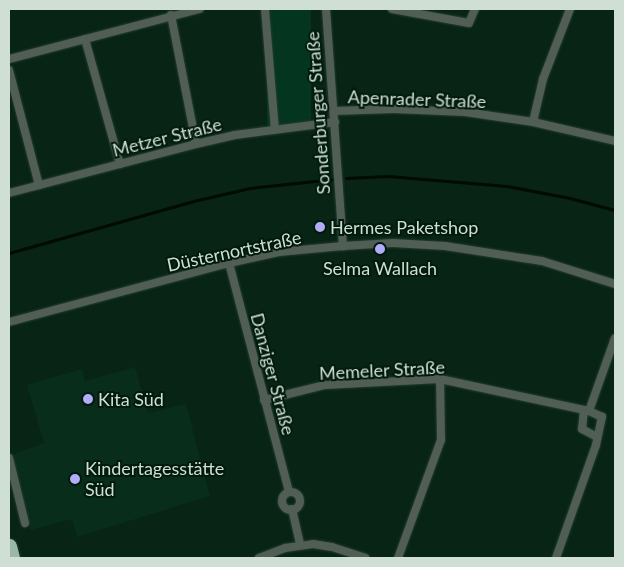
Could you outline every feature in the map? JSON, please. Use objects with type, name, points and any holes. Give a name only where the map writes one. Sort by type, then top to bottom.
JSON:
[{"type":"highway","points":[[9,546],[12,558]]},
{"type":"street","points":[[9,59],[171,15],[200,9]]},
{"type":"street","points":[[265,9],[275,130]]},
{"type":"street","name":"Sonderburger Straße","points":[[326,9],[343,246]]},
{"type":"street","points":[[392,9],[469,23],[476,9]]},
{"type":"street","points":[[533,122],[543,79],[570,9]]},
{"type":"street","points":[[171,15],[196,144]]},
{"type":"street","points":[[85,39],[120,164]]},
{"type":"street","points":[[9,70],[39,185]]},
{"type":"street","name":"Apenrader Straße","points":[[334,111],[394,109],[465,112],[533,122],[615,141]]},
{"type":"street","name":"Metzer Straße","points":[[9,193],[235,135],[335,122]]},
{"type":"street","name":"Düsternortstraße","points":[[9,322],[279,252],[343,246],[393,243],[445,246],[542,261],[615,284]]},
{"type":"street","name":"Danziger Straße","points":[[229,264],[289,492]]},
{"type":"street","points":[[597,437],[582,429],[587,410],[615,338]]},
{"type":"street","points":[[398,558],[441,440],[440,379]]},
{"type":"street","name":"Memeler Straße","points":[[264,400],[325,385],[440,379],[587,410]]},
{"type":"street","points":[[556,558],[602,417],[587,410]]},
{"type":"street","points":[[9,458],[25,523]]},
{"type":"street","name":"Danziger Straße","points":[[289,492],[298,494],[300,498],[300,504],[292,510],[284,506],[282,501],[284,495],[289,492]]},
{"type":"street","name":"Danziger Straße","points":[[292,510],[300,545]]},
{"type":"street","points":[[259,558],[300,545],[332,547],[366,558]]},
{"type":"shaded area","points":[[267,9],[311,9],[311,125],[267,125]]},
{"type":"shaded area","points":[[135,367],[148,413],[186,404],[210,496],[77,537],[72,519],[30,530],[11,455],[44,443],[27,385],[82,369],[85,381]]},
{"type":"waterway","points":[[346,178],[388,176],[507,186],[570,198],[615,210]]},
{"type":"waterway","points":[[9,253],[198,200],[250,188],[334,179]]},
{"type":"place","name":"Hermes Paketshop","points":[[320,227]]},
{"type":"place","name":"Selma Wallach","points":[[380,249]]},
{"type":"place","name":"Kita Süd","points":[[88,399]]},
{"type":"place","name":"Kindertagesstätte Süd","points":[[75,479]]}]
